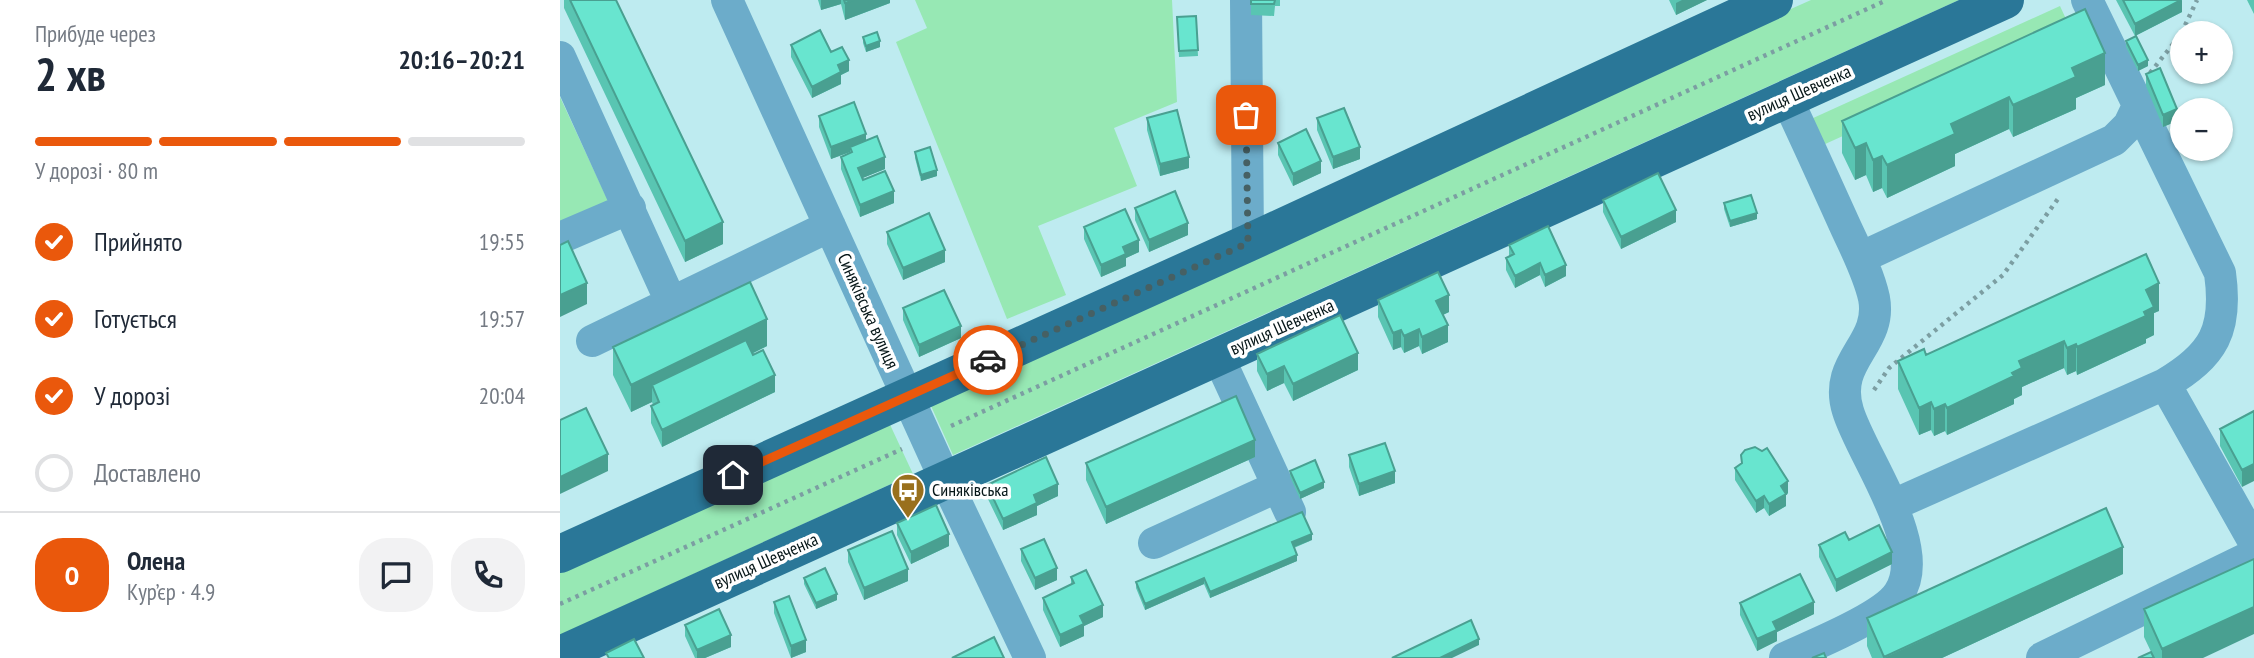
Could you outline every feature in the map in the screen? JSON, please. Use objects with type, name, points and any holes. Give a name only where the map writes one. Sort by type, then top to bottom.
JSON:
[{"type":"main road","points":[[560,554],[1248,243],[1774,0]]},
{"type":"main road","name":"вулиця Шевченка","points":[[560,655],[2005,0]]},
{"type":"street","name":"Синяківська вулиця","points":[[727,0],[926,438],[1030,658]]},
{"type":"street","points":[[1245,0],[1248,243]]},
{"type":"street","points":[[1894,505],[2165,384],[2190,369],[2209,350],[2219,329],[2224,304],[2220,273],[2087,0]]},
{"type":"street","points":[[560,57],[671,302]]},
{"type":"street","points":[[1785,658],[1839,646],[1900,593],[1907,572],[1894,505],[1852,421],[1843,393],[1845,374],[1868,337],[1875,318],[1874,298],[1860,258],[1787,99]]},
{"type":"street","points":[[1860,258],[2114,140],[2129,125],[2136,99]]},
{"type":"street","points":[[560,238],[630,208]]},
{"type":"street","points":[[592,341],[830,226]]},
{"type":"street","points":[[1154,543],[1284,499],[1218,356]]},
{"type":"street","points":[[2165,384],[2254,542]]},
{"type":"street","points":[[2042,658],[2254,555]]},
{"type":"path","points":[[560,604],[1887,0]]},
{"type":"path","points":[[2136,99],[2181,34],[2197,0]]},
{"type":"path","points":[[1852,421],[1889,368],[2003,275],[2068,186]]},
{"type":"green space","points":[[915,0],[1172,0],[1177,102],[1114,128],[1137,186],[1038,226],[1066,295],[1007,319],[896,42],[927,28]]},
{"type":"green space","points":[[1811,0],[1959,0],[953,455],[927,397]]},
{"type":"green space","points":[[2060,6],[2072,32],[1823,145],[1811,119]]},
{"type":"green space","points":[[560,97],[610,205],[560,228]]},
{"type":"green space","points":[[886,416],[913,474],[560,635],[560,564]]},
{"type":"building","points":[[570,0],[616,0],[723,222],[685,241]]},
{"type":"building","points":[[1251,0],[1275,0],[1274,4],[1251,4]]},
{"type":"building","points":[[2123,0],[2181,0],[2135,24]]},
{"type":"building","points":[[2085,9],[2105,53],[2072,68],[2076,77],[2013,105],[2009,97],[1951,124],[1955,134],[1887,165],[1882,156],[1873,160],[1866,143],[1855,148],[1842,121]]},
{"type":"building","points":[[1196,16],[1198,50],[1179,51],[1177,17]]},
{"type":"building","points":[[820,30],[831,52],[842,47],[849,60],[838,65],[841,72],[812,87],[791,45]]},
{"type":"building","points":[[877,32],[880,41],[866,46],[863,37]]},
{"type":"building","points":[[2136,36],[2148,60],[2138,65],[2126,41]]},
{"type":"building","points":[[2160,68],[2172,98],[2170,98],[2170,112],[2163,115],[2146,74]]},
{"type":"building","points":[[854,102],[866,134],[831,147],[819,116]]},
{"type":"building","points":[[1344,108],[1360,147],[1333,157],[1317,118]]},
{"type":"building","points":[[1177,110],[1189,157],[1160,164],[1147,118]]},
{"type":"building","points":[[1306,129],[1321,161],[1293,174],[1278,143]]},
{"type":"building","points":[[877,136],[885,157],[858,168],[863,180],[885,171],[894,191],[860,205],[841,157],[852,152],[850,147]]},
{"type":"building","points":[[930,147],[937,170],[921,175],[915,152]]},
{"type":"building","points":[[1658,173],[1676,210],[1621,237],[1603,200]]},
{"type":"building","points":[[1175,191],[1188,223],[1149,240],[1135,208]]},
{"type":"building","points":[[1751,195],[1757,213],[1730,221],[1724,203]]},
{"type":"building","points":[[1125,209],[1139,240],[1123,247],[1126,254],[1101,265],[1084,227]]},
{"type":"building","points":[[929,213],[945,250],[903,268],[887,232]]},
{"type":"building","points":[[1548,226],[1566,265],[1545,275],[1540,263],[1515,276],[1506,258],[1514,254],[1509,245]]},
{"type":"building","points":[[568,241],[587,283],[560,295],[560,245]]},
{"type":"building","points":[[2146,254],[2159,283],[2146,290],[2154,307],[2144,312],[2146,316],[2077,347],[2076,344],[2067,348],[2064,341],[2019,361],[2022,368],[2012,373],[2014,376],[1947,408],[1945,404],[1934,409],[1931,402],[1919,408],[1898,361],[1924,349],[1926,355]]},
{"type":"building","points":[[1438,272],[1449,295],[1436,301],[1448,325],[1422,337],[1419,329],[1404,336],[1401,330],[1393,333],[1378,300]]},
{"type":"building","points":[[750,282],[767,319],[631,385],[613,347]]},
{"type":"building","points":[[944,290],[961,326],[919,345],[903,308]]},
{"type":"building","points":[[1340,315],[1358,353],[1293,384],[1284,366],[1267,374],[1257,354]]},
{"type":"building","points":[[746,340],[753,355],[763,350],[775,375],[662,430],[651,406],[659,402],[652,385]]},
{"type":"building","points":[[1236,396],[1255,440],[1106,507],[1086,463]]},
{"type":"building","points":[[586,408],[608,454],[560,477],[560,420]]},
{"type":"building","points":[[2254,411],[2254,464],[2242,470],[2220,429]]},
{"type":"building","points":[[1385,443],[1395,471],[1359,484],[1349,455]]},
{"type":"building","points":[[1755,447],[1762,451],[1767,448],[1788,481],[1781,486],[1786,494],[1769,504],[1764,496],[1756,501],[1735,468],[1742,463],[1741,455],[1745,450]]},
{"type":"building","points":[[1046,457],[1058,484],[1034,495],[1037,503],[1003,519],[987,485]]},
{"type":"building","points":[[1315,460],[1324,482],[1300,493],[1290,471]]},
{"type":"building","points":[[936,505],[949,534],[911,552],[897,523]]},
{"type":"building","points":[[2106,508],[2123,547],[1884,657],[1867,618]]},
{"type":"building","points":[[1302,512],[1312,534],[1292,542],[1297,555],[1210,592],[1204,578],[1145,604],[1136,582]]},
{"type":"building","points":[[1879,525],[1892,552],[1836,580],[1819,545],[1845,532],[1849,540]]},
{"type":"building","points":[[892,531],[908,569],[864,588],[848,550]]},
{"type":"building","points":[[1044,539],[1057,568],[1035,578],[1021,549]]},
{"type":"building","points":[[2254,559],[2254,607],[2162,649],[2144,609]]},
{"type":"building","points":[[825,568],[837,594],[816,603],[804,578]]},
{"type":"building","points":[[1086,570],[1103,605],[1080,616],[1084,624],[1060,635],[1043,598],[1074,583],[1071,577]]},
{"type":"building","points":[[1800,574],[1814,602],[1773,622],[1777,630],[1757,639],[1740,603]]},
{"type":"building","points":[[789,596],[806,640],[791,646],[774,602]]},
{"type":"building","points":[[719,609],[731,635],[697,650],[685,625]]},
{"type":"building","points":[[1471,620],[1479,639],[1440,658],[1392,658]]},
{"type":"building","points":[[994,637],[1004,658],[952,658]]},
{"type":"building","points":[[634,639],[644,658],[609,658],[606,653]]},
{"type":"building","points":[[2151,652],[2154,658],[2138,658]]},
{"type":"building","points":[[1824,653],[1826,658],[1812,658]]},
{"type":"way so far","points":[[988,360],[1248,243],[1246,115]]},
{"type":"place","name":"Синяківська","points":[[908,520]]},
{"type":"route","points":[[733,475],[988,360]]}]
